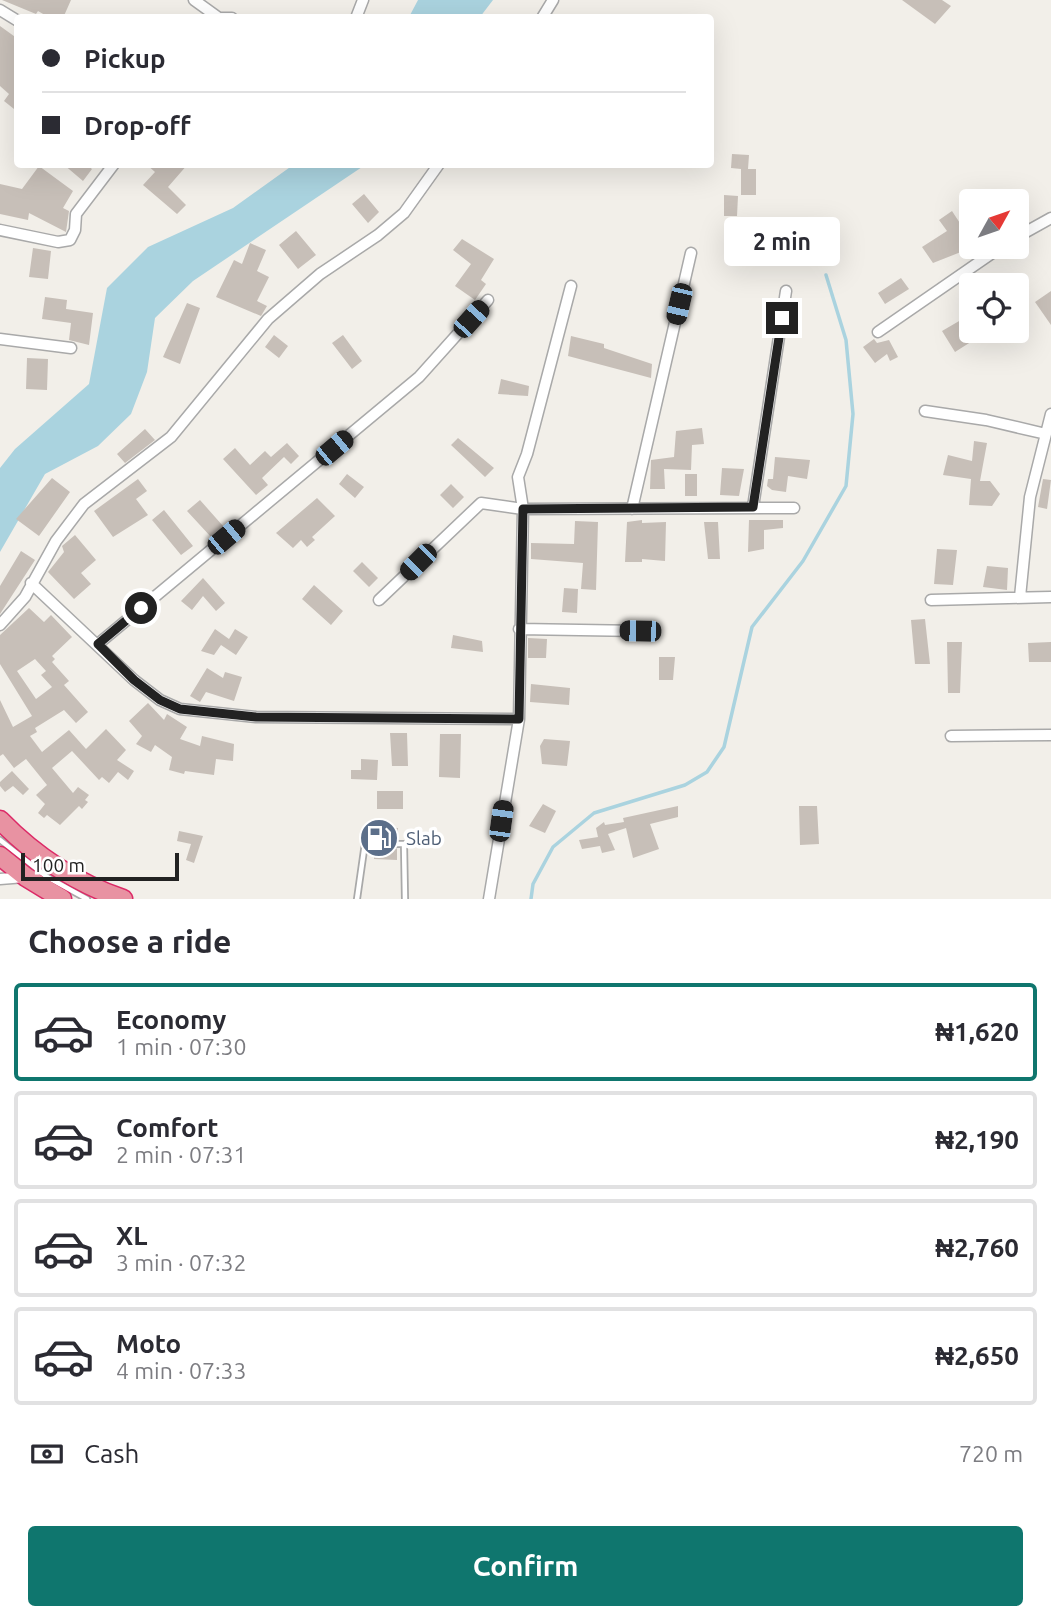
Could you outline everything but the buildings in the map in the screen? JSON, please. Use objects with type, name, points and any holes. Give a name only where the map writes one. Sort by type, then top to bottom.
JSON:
[{"type":"highway","points":[[0,820],[39,856],[90,886],[123,899]]},
{"type":"highway","points":[[0,856],[26,877],[62,899]]},
{"type":"street","points":[[194,0],[213,14]]},
{"type":"street","points":[[0,230],[58,242],[69,240],[75,230],[76,214],[111,168]]},
{"type":"street","points":[[0,625],[25,597],[31,583],[84,504],[171,438],[268,319],[320,274],[379,235],[404,213],[436,168]]},
{"type":"street","points":[[1029,230],[1051,218]]},
{"type":"street","points":[[632,509],[691,253]]},
{"type":"street","points":[[878,332],[984,259]]},
{"type":"street","points":[[489,899],[519,719],[523,509],[518,477],[527,454],[571,286]]},
{"type":"street","points":[[753,507],[786,291]]},
{"type":"street","points":[[98,644],[419,377],[488,300]]},
{"type":"street","points":[[0,339],[71,348]]},
{"type":"street","points":[[925,411],[986,419],[1046,434]]},
{"type":"street","points":[[1020,597],[1030,497],[1051,414]]},
{"type":"street","points":[[379,600],[481,503],[523,509],[794,508]]},
{"type":"street","points":[[31,583],[134,680],[160,700],[180,709],[256,717],[519,719]]},
{"type":"street","points":[[931,600],[1051,597]]},
{"type":"street","points":[[519,629],[640,631]]},
{"type":"street","points":[[951,736],[1051,736]]},
{"type":"street","points":[[0,879],[26,877]]},
{"type":"lane","points":[[0,840],[47,877],[87,899]]},
{"type":"lane","points":[[357,899],[365,842],[374,842]]},
{"type":"lane","points":[[397,844],[404,844],[405,899]]},
{"type":"water","points":[[418,0],[493,0],[482,14],[411,14]]},
{"type":"water","points":[[289,168],[361,168],[193,281],[155,318],[147,372],[131,414],[98,446],[45,474],[0,552],[0,468],[15,449],[89,384],[107,288],[148,247],[233,208]]},
{"type":"waterway","points":[[531,899],[533,884],[553,847],[594,813],[685,785],[707,772],[724,747],[752,627],[803,561],[846,486],[853,414],[846,340],[826,275]]},
{"type":"place","name":"Slab","points":[[379,838]]},
{"type":"route","points":[[141,608],[98,644],[134,680],[160,700],[180,709],[256,717],[519,719],[523,509],[753,507],[782,318]]}]
